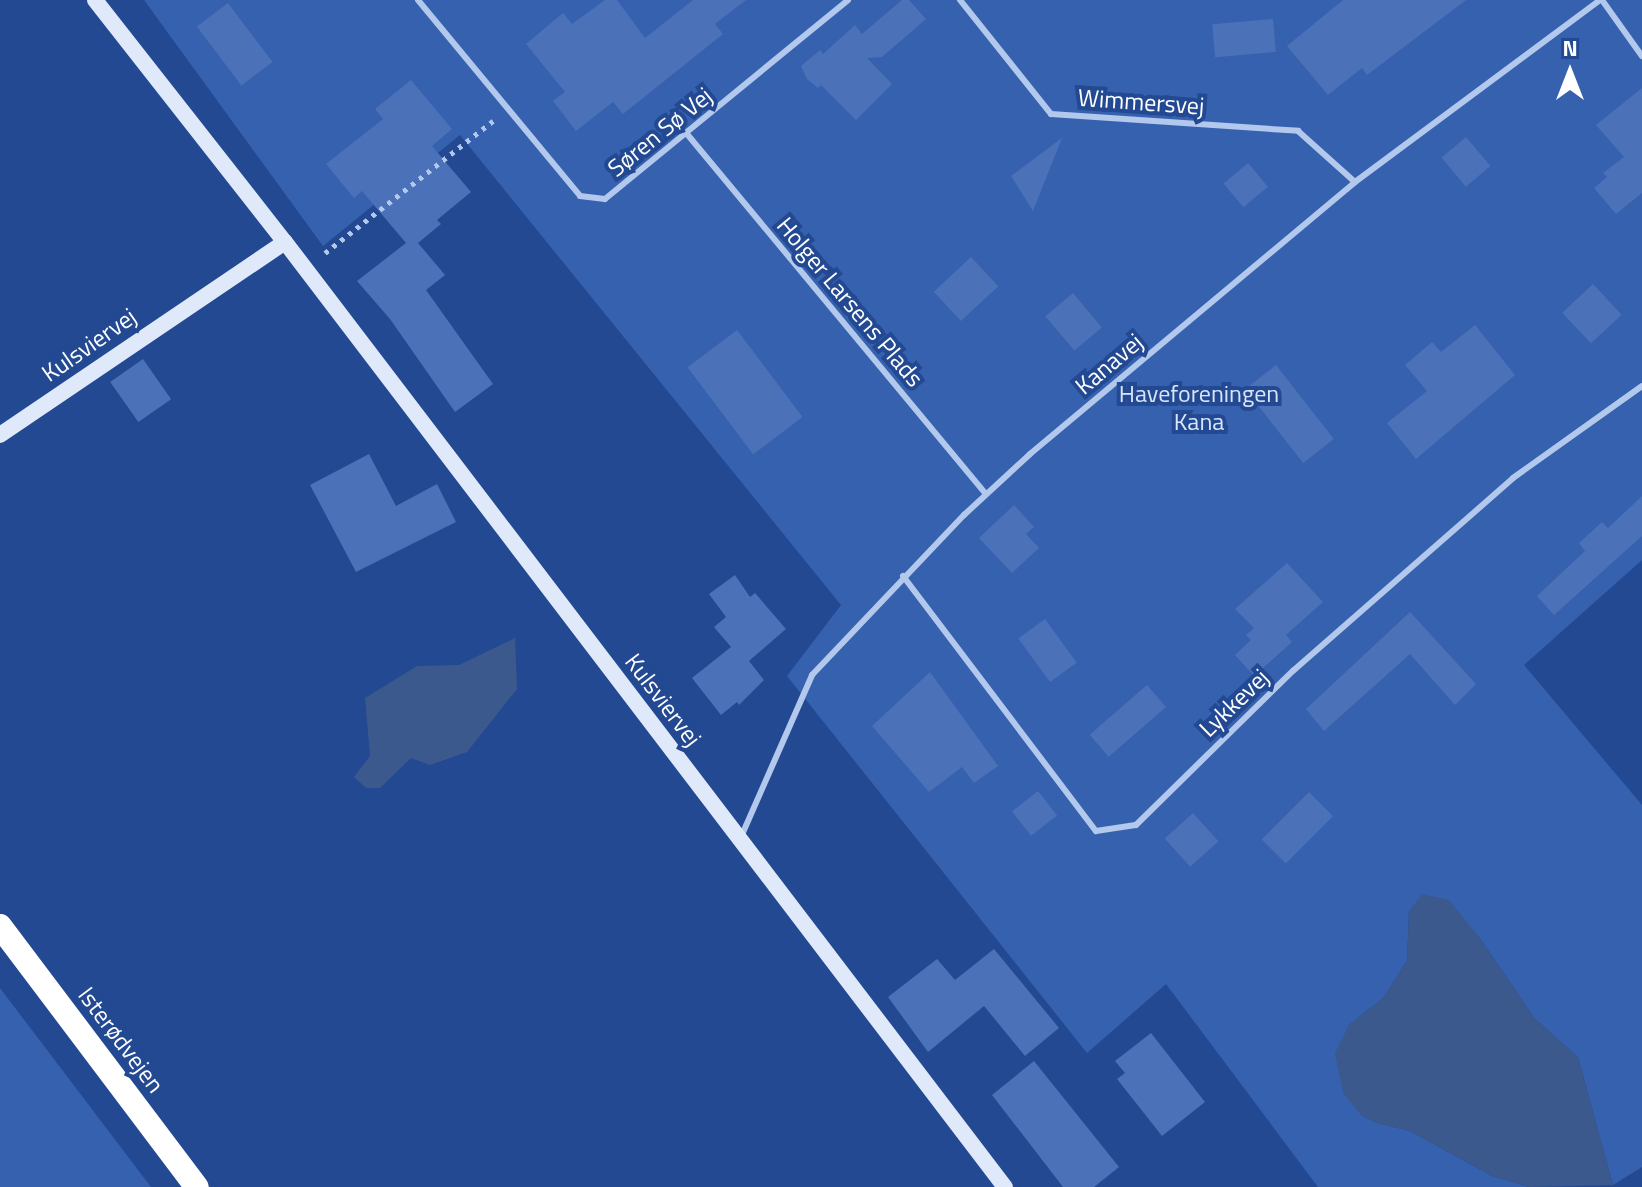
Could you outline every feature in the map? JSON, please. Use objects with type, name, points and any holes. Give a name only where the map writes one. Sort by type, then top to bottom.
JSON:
[{"type":"highway","name":"Isterødvejen","points":[[0,926],[197,1187]]},
{"type":"street","name":"Kulsviervej","points":[[95,0],[285,242],[1005,1187]]},
{"type":"street","name":"Kulsviervej","points":[[0,435],[285,242]]},
{"type":"lane","name":"Søren Sø Vej","points":[[418,0],[580,196],[605,199],[848,0]]},
{"type":"lane","name":"Wimmersvej","points":[[960,0],[1051,114],[1298,131],[1355,182]]},
{"type":"lane","name":"Kanavej","points":[[739,840],[812,675],[903,576],[986,494],[1355,182],[1601,0]]},
{"type":"lane","points":[[1601,0],[1642,56]]},
{"type":"lane","name":"Holger Larsens Plads","points":[[687,134],[986,494]]},
{"type":"lane","name":"Lykkevej","points":[[903,576],[1096,831],[1136,825],[1294,670],[1513,478],[1642,386]]},
{"type":"path","points":[[305,269],[508,110]]},
{"type":"green space","name":"Haveforeningen Kana","points":[[144,0],[1642,0],[1642,560],[1524,665],[1642,805],[1642,1167],[1613,1185],[1578,1057],[1535,1019],[1479,937],[1409,911],[1407,961],[1383,998],[1349,1025],[1361,1115],[1377,1123],[1410,1131],[1492,1176],[1529,1187],[1318,1187],[1166,984],[1087,1053],[787,676],[841,605],[460,135],[323,246]]},
{"type":"green space","points":[[0,988],[151,1187],[0,1187]]},
{"type":"shaded area","points":[[515,638],[517,689],[467,752],[430,765],[411,758],[380,788],[366,788],[354,777],[370,756],[365,698],[417,666],[459,665]]},
{"type":"shaded area","points":[[1422,894],[1449,900],[1479,937],[1535,1019],[1578,1057],[1613,1185],[1529,1187],[1492,1176],[1410,1131],[1377,1123],[1361,1115],[1343,1093],[1335,1053],[1349,1025],[1383,998],[1407,961],[1409,911]]},
{"type":"building","points":[[605,0],[617,0],[645,38],[693,0],[746,0],[715,24],[723,34],[623,114],[613,102],[576,131],[553,101],[565,92],[526,44],[563,13],[572,24]]},
{"type":"building","points":[[902,0],[909,0],[926,19],[882,57],[867,58],[892,84],[856,120],[821,85],[818,88],[807,79],[801,66],[820,50],[823,54],[855,25],[862,34]]},
{"type":"building","points":[[1343,0],[1466,0],[1367,75],[1362,68],[1328,95],[1287,46]]},
{"type":"building","points":[[228,3],[273,62],[241,86],[197,26]]},
{"type":"building","points":[[1273,19],[1276,52],[1215,57],[1212,24]]},
{"type":"building","points":[[411,80],[452,129],[432,146],[471,192],[437,220],[441,224],[418,243],[445,275],[426,290],[493,384],[455,412],[390,319],[357,281],[406,243],[362,191],[354,198],[326,164],[383,119],[375,109]]},
{"type":"building","points":[[1642,88],[1642,193],[1616,214],[1594,188],[1607,177],[1603,173],[1624,157],[1596,125]]},
{"type":"building","points":[[1466,137],[1490,166],[1466,187],[1441,158]]},
{"type":"building","points":[[1062,138],[1033,211],[1011,176]]},
{"type":"building","points":[[1248,163],[1268,187],[1243,207],[1223,184]]},
{"type":"building","points":[[971,257],[998,286],[961,321],[934,292]]},
{"type":"building","points":[[1593,284],[1622,315],[1591,343],[1562,313]]},
{"type":"building","points":[[1073,293],[1102,327],[1074,351],[1045,316]]},
{"type":"building","points":[[1475,325],[1515,375],[1416,459],[1387,423],[1427,391],[1405,365],[1432,342],[1441,352]]},
{"type":"building","points":[[737,330],[803,417],[753,454],[687,367]]},
{"type":"building","points":[[143,359],[171,399],[138,422],[110,382]]},
{"type":"building","points":[[1276,365],[1334,439],[1303,463],[1245,389]]},
{"type":"building","points":[[369,454],[396,506],[437,484],[456,522],[356,572],[310,485]]},
{"type":"building","points":[[1642,496],[1642,536],[1554,615],[1537,596],[1585,551],[1579,543],[1602,522],[1608,528]]},
{"type":"building","points":[[1014,505],[1034,527],[1026,534],[1039,548],[1012,573],[979,538]]},
{"type":"building","points":[[1287,563],[1323,602],[1286,635],[1292,642],[1254,676],[1235,655],[1251,640],[1246,635],[1254,628],[1235,609]]},
{"type":"building","points":[[735,575],[750,597],[755,593],[786,629],[749,661],[764,680],[739,705],[737,702],[721,715],[692,678],[731,647],[714,627],[726,617],[709,594]]},
{"type":"building","points":[[1410,612],[1476,684],[1455,705],[1410,654],[1324,731],[1306,709]]},
{"type":"building","points":[[1045,619],[1077,663],[1050,682],[1018,638]]},
{"type":"building","points":[[930,672],[998,766],[974,783],[962,767],[929,792],[872,726]]},
{"type":"building","points":[[1147,685],[1166,707],[1109,757],[1090,735]]},
{"type":"building","points":[[1038,791],[1057,815],[1031,836],[1012,811]]},
{"type":"building","points":[[1309,792],[1333,816],[1286,863],[1262,839]]},
{"type":"building","points":[[1193,813],[1218,841],[1190,867],[1165,838]]},
{"type":"building","points":[[994,949],[1059,1028],[1025,1056],[984,1006],[928,1052],[888,997],[937,959],[955,980]]},
{"type":"building","points":[[1151,1033],[1205,1102],[1162,1136],[1117,1079],[1125,1073],[1115,1061]]},
{"type":"building","points":[[1034,1061],[1119,1167],[1094,1187],[1063,1187],[992,1095]]}]
